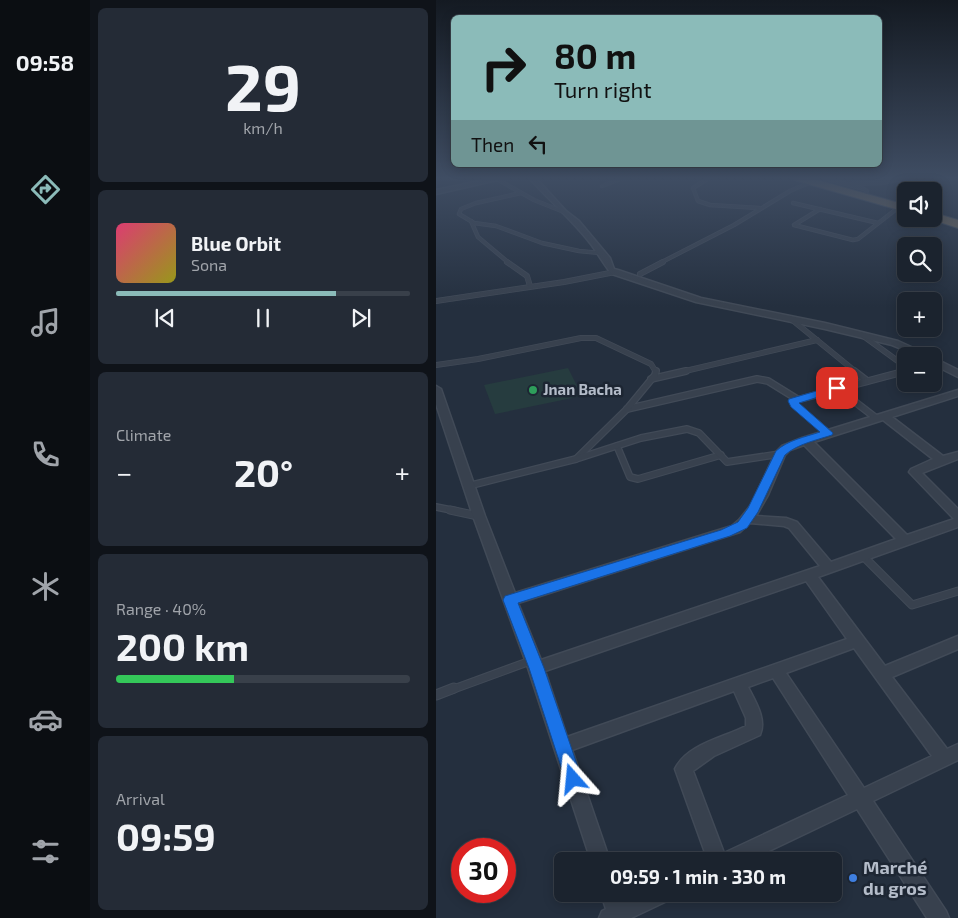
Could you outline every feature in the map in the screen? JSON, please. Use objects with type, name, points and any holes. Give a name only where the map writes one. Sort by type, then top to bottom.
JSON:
[{"type":"street","points":[[575,221],[607,260],[611,270],[615,272],[699,300],[790,318],[895,343],[905,347]]},
{"type":"street","points":[[942,366],[958,374]]},
{"type":"street","points":[[436,389],[468,486],[535,664],[597,852]]},
{"type":"street","points":[[510,600],[725,533],[743,525],[780,454],[786,448],[806,440],[958,393]]},
{"type":"street","points":[[880,417],[941,460]]},
{"type":"street","points":[[806,440],[905,541]]},
{"type":"street","points":[[958,455],[941,460],[916,472],[958,516]]},
{"type":"street","points":[[747,519],[786,522],[794,525],[830,568]]},
{"type":"street","points":[[535,664],[830,568],[958,522]]},
{"type":"street","points":[[747,852],[950,755],[883,674],[809,575]]},
{"type":"street","points":[[562,746],[858,641]]},
{"type":"street","points":[[883,674],[958,642]]},
{"type":"street","points":[[776,670],[939,918]]},
{"type":"street","points":[[714,852],[684,769],[697,757],[712,748],[754,730],[754,718],[739,684]]},
{"type":"street","points":[[612,902],[615,917],[644,902]]},
{"type":"lane","points":[[530,286],[530,280],[527,276],[479,240],[471,229],[471,221],[496,226],[555,246],[600,253]]},
{"type":"lane","points":[[640,274],[740,221]]},
{"type":"lane","points":[[801,221],[794,225],[853,240],[858,239],[882,221]]},
{"type":"lane","points":[[869,221],[878,223]]},
{"type":"lane","points":[[436,300],[574,281],[615,272]]},
{"type":"lane","points":[[790,318],[867,381]]},
{"type":"lane","points":[[862,335],[897,360]]},
{"type":"lane","points":[[436,364],[478,359],[581,338],[596,338],[651,364],[656,371],[652,379],[627,409],[576,459]]},
{"type":"lane","points":[[652,379],[817,340]]},
{"type":"lane","points":[[828,433],[792,402],[837,388],[897,373]]},
{"type":"lane","points":[[627,409],[757,379],[771,382],[797,399]]},
{"type":"lane","points":[[837,388],[880,417]]},
{"type":"lane","points":[[468,486],[576,459],[641,438],[691,429],[706,438],[720,456],[730,462],[758,456],[780,454]]},
{"type":"lane","points":[[617,446],[630,477],[638,480],[720,456]]},
{"type":"lane","points":[[436,506],[479,516]]},
{"type":"lane","points":[[863,556],[913,605],[958,591]]},
{"type":"lane","points":[[436,695],[535,664]]},
{"type":"green space","name":"Jnan Bacha","points":[[568,368],[582,396],[495,414],[484,385]]},
{"type":"place","name":"Jnan Bacha","points":[[533,390]]},
{"type":"place","name":"Marché du gros","points":[[853,878]]},
{"type":"route","points":[[573,779],[536,668],[510,600],[725,533],[743,525],[754,510],[780,454],[786,448],[828,433],[792,402],[799,398],[837,388]]}]
